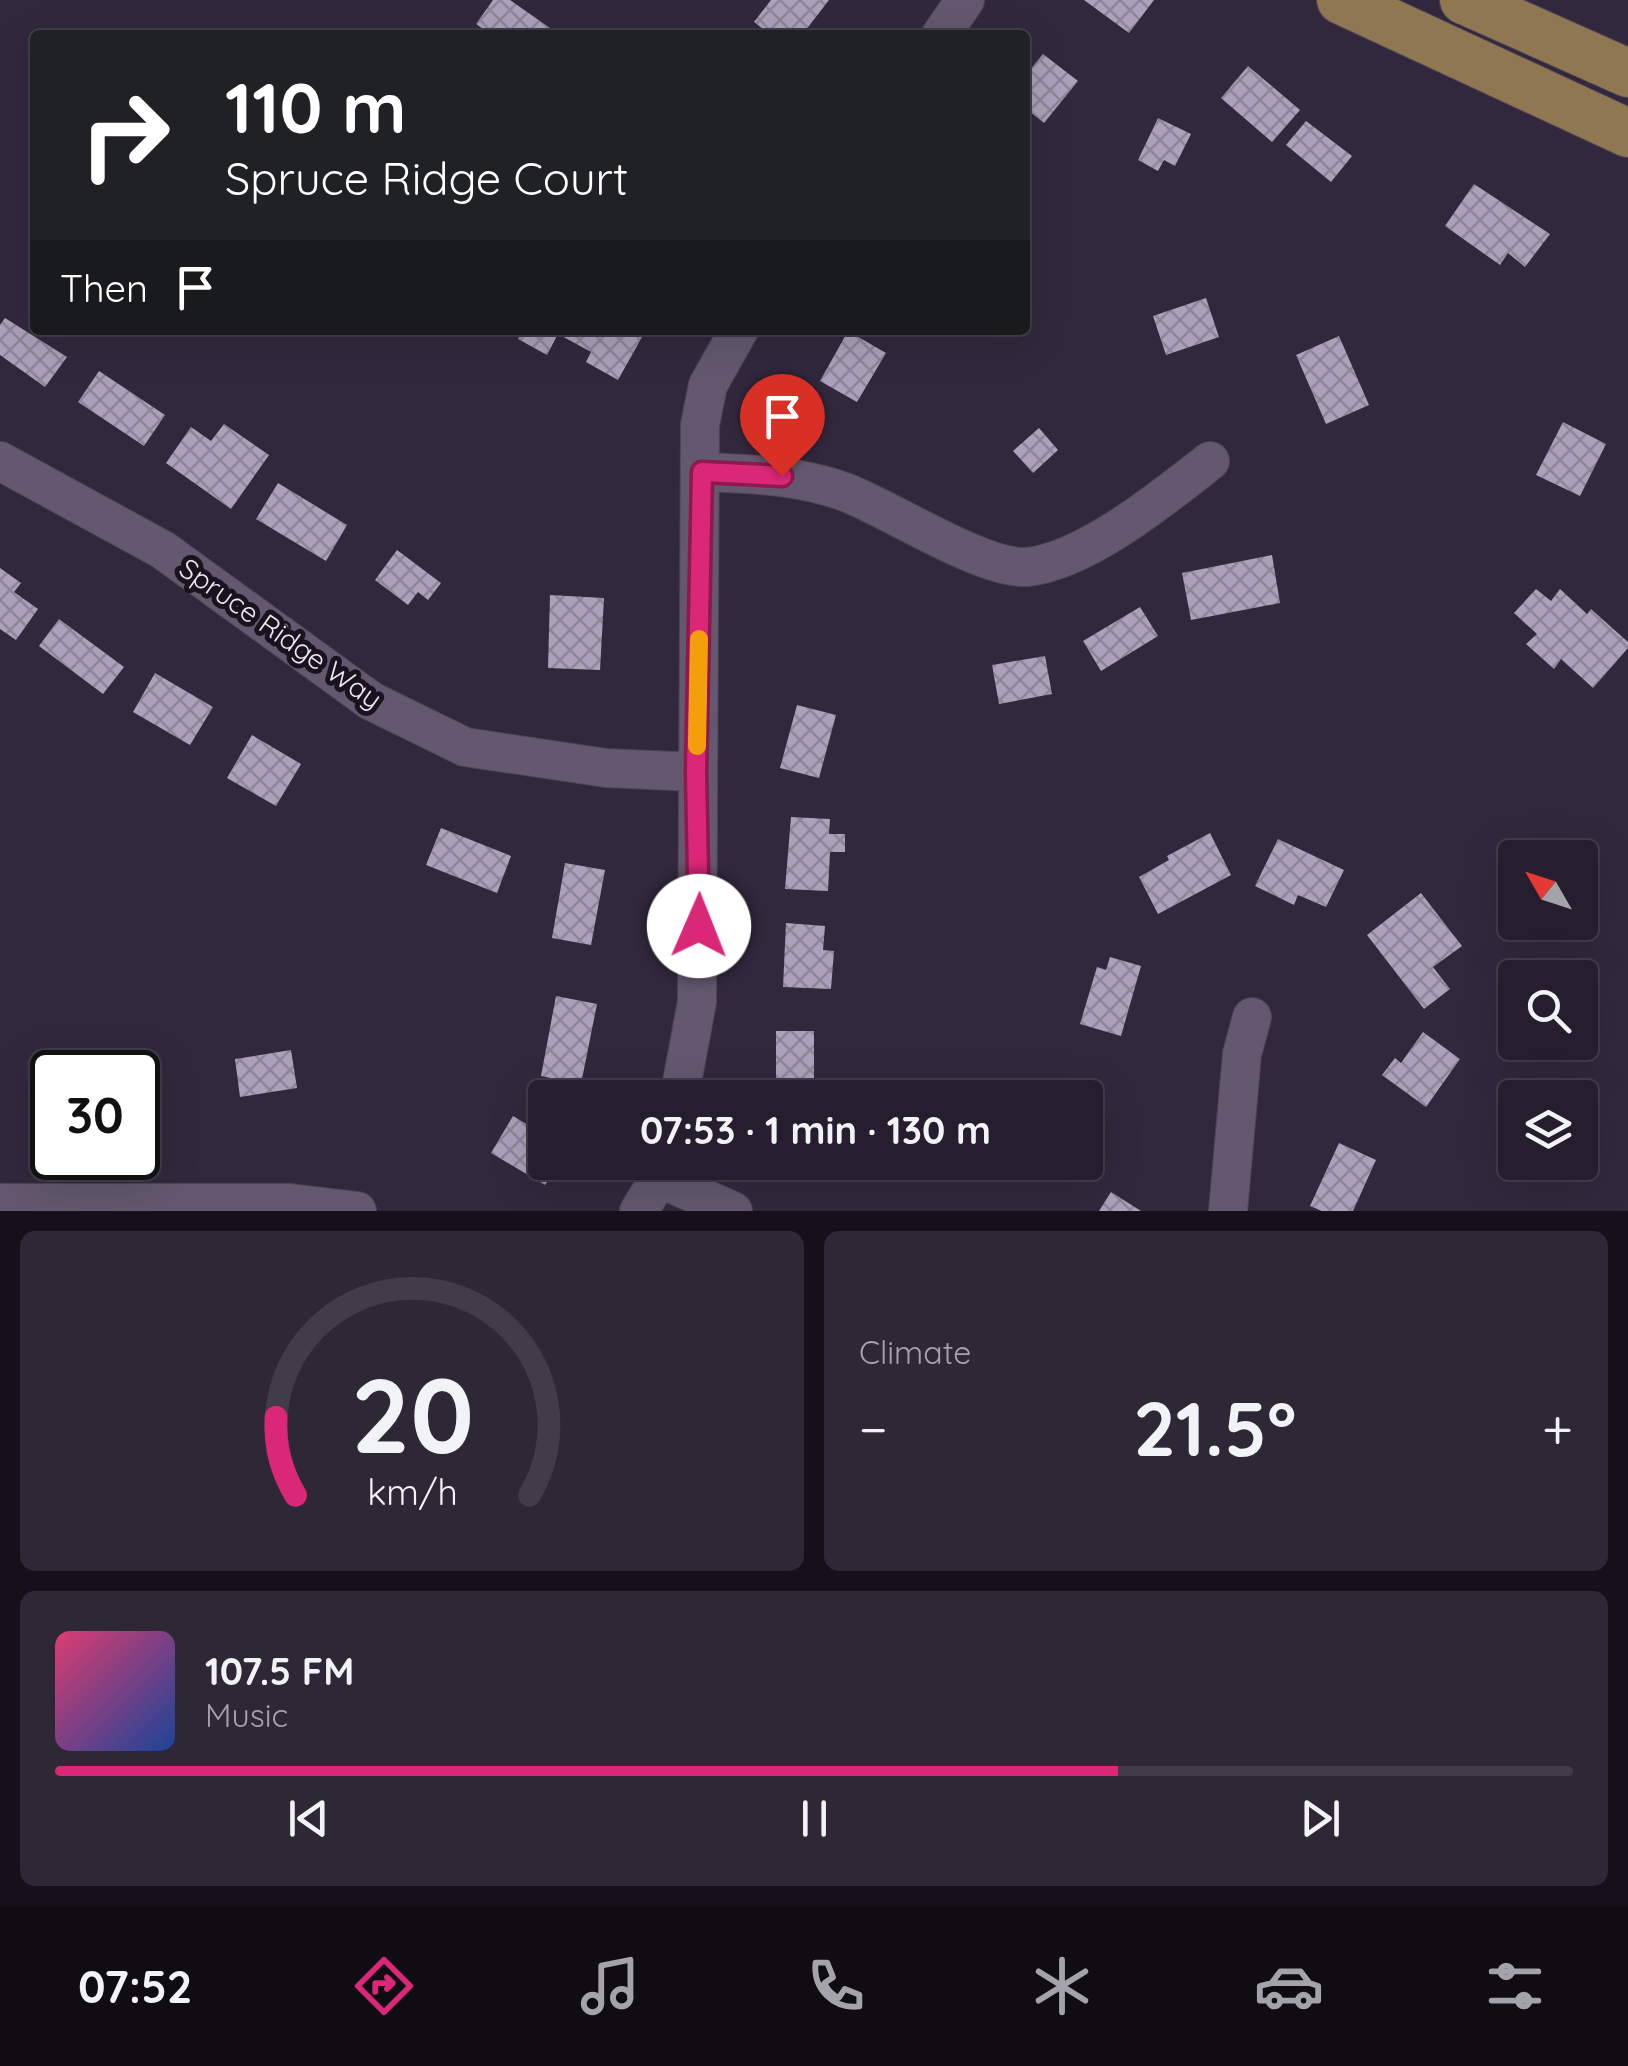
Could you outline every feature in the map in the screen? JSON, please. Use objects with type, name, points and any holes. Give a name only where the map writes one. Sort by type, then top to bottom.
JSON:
[{"type":"main road","points":[[1340,0],[1628,133]]},
{"type":"main road","points":[[1464,0],[1628,73]]},
{"type":"street","points":[[945,30],[966,0]]},
{"type":"street","points":[[682,1080],[697,1002],[700,425],[708,385],[736,335]]},
{"type":"street","name":"Spruce Ridge Way","points":[[0,461],[163,550],[371,701],[465,747],[606,768],[696,772]]},
{"type":"street","points":[[702,472],[782,476],[844,492],[998,564],[1027,567],[1075,554],[1159,501],[1210,461]]},
{"type":"street","points":[[1228,1211],[1242,1054],[1252,1018]]},
{"type":"street","points":[[638,1211],[655,1180]]},
{"type":"street","points":[[679,1180],[733,1211]]},
{"type":"street","points":[[0,1203],[290,1204],[358,1211]]},
{"type":"building","points":[[493,0],[510,0],[553,30],[485,30],[476,24]]},
{"type":"building","points":[[771,0],[829,0],[806,30],[764,30],[754,22]]},
{"type":"building","points":[[1084,0],[1154,0],[1129,33]]},
{"type":"building","points":[[144,28],[194,28],[194,30]]},
{"type":"building","points":[[1043,54],[1078,81],[1044,123],[1030,112],[1030,70]]},
{"type":"building","points":[[1248,66],[1300,110],[1272,142],[1221,98]]},
{"type":"building","points":[[1158,118],[1191,134],[1175,166],[1164,160],[1158,171],[1138,160]]},
{"type":"building","points":[[1306,121],[1352,156],[1331,182],[1286,145]]},
{"type":"building","points":[[1474,184],[1550,234],[1525,267],[1508,253],[1500,265],[1445,226]]},
{"type":"building","points":[[1206,298],[1219,337],[1166,355],[1153,316]]},
{"type":"building","points":[[5,318],[67,357],[45,387],[0,355],[0,325]]},
{"type":"building","points":[[520,335],[557,335],[547,355],[518,339]]},
{"type":"building","points":[[560,335],[642,337],[618,380],[586,362],[591,352]]},
{"type":"building","points":[[846,335],[855,335],[886,353],[857,402],[820,381]]},
{"type":"building","points":[[1339,336],[1369,405],[1326,424],[1296,355]]},
{"type":"building","points":[[99,371],[165,415],[144,446],[78,402]]},
{"type":"building","points":[[1563,422],[1606,444],[1580,496],[1536,475]]},
{"type":"building","points":[[224,424],[269,455],[231,509],[166,463],[191,427],[211,441]]},
{"type":"building","points":[[1039,428],[1058,450],[1033,473],[1013,451]]},
{"type":"building","points":[[278,483],[347,525],[326,561],[256,519]]},
{"type":"building","points":[[397,550],[441,583],[428,600],[418,592],[408,605],[375,580]]},
{"type":"building","points":[[1272,555],[1280,603],[1191,620],[1182,573]]},
{"type":"building","points":[[0,568],[21,583],[14,592],[38,609],[16,640],[0,629]]},
{"type":"building","points":[[1536,589],[1551,601],[1560,589],[1587,614],[1591,609],[1628,642],[1628,648],[1593,688],[1561,659],[1554,669],[1526,644],[1537,634],[1514,613]]},
{"type":"building","points":[[550,595],[604,598],[600,670],[548,668]]},
{"type":"building","points":[[1140,607],[1158,636],[1101,671],[1083,641]]},
{"type":"building","points":[[59,619],[124,667],[103,694],[39,646]]},
{"type":"building","points":[[1045,656],[1052,694],[999,704],[992,665]]},
{"type":"building","points":[[155,673],[213,707],[190,745],[133,712]]},
{"type":"building","points":[[797,705],[836,715],[819,778],[780,768]]},
{"type":"building","points":[[252,735],[301,764],[276,806],[227,778]]},
{"type":"building","points":[[791,817],[830,819],[829,834],[845,834],[845,852],[830,852],[828,891],[785,889]]},
{"type":"building","points":[[441,828],[511,856],[497,893],[426,865]]},
{"type":"building","points":[[1210,833],[1231,875],[1158,914],[1139,877],[1169,860],[1167,856]]},
{"type":"building","points":[[1278,839],[1344,870],[1326,907],[1298,895],[1294,905],[1255,886]]},
{"type":"building","points":[[565,863],[605,870],[591,945],[552,938]]},
{"type":"building","points":[[1421,893],[1462,946],[1433,967],[1450,989],[1424,1009],[1367,935]]},
{"type":"building","points":[[786,923],[825,926],[823,950],[834,951],[831,989],[783,987]]},
{"type":"building","points":[[1110,957],[1141,966],[1121,1036],[1080,1024],[1097,967],[1106,970]]},
{"type":"building","points":[[556,996],[597,1004],[582,1080],[541,1076]]},
{"type":"building","points":[[776,1031],[814,1031],[814,1080],[776,1080]]},
{"type":"building","points":[[1423,1032],[1460,1059],[1426,1107],[1382,1075],[1395,1058],[1401,1063]]},
{"type":"building","points":[[291,1050],[297,1088],[240,1097],[235,1059]]},
{"type":"building","points":[[513,1116],[528,1125],[528,1175],[491,1153]]},
{"type":"building","points":[[1339,1143],[1376,1160],[1353,1211],[1322,1211],[1310,1206]]},
{"type":"building","points":[[1111,1192],[1141,1211],[1099,1211]]},
{"type":"slow traffic","points":[[697,746],[699,639]]},
{"type":"route","points":[[699,926],[696,772],[702,472],[782,476]]}]
